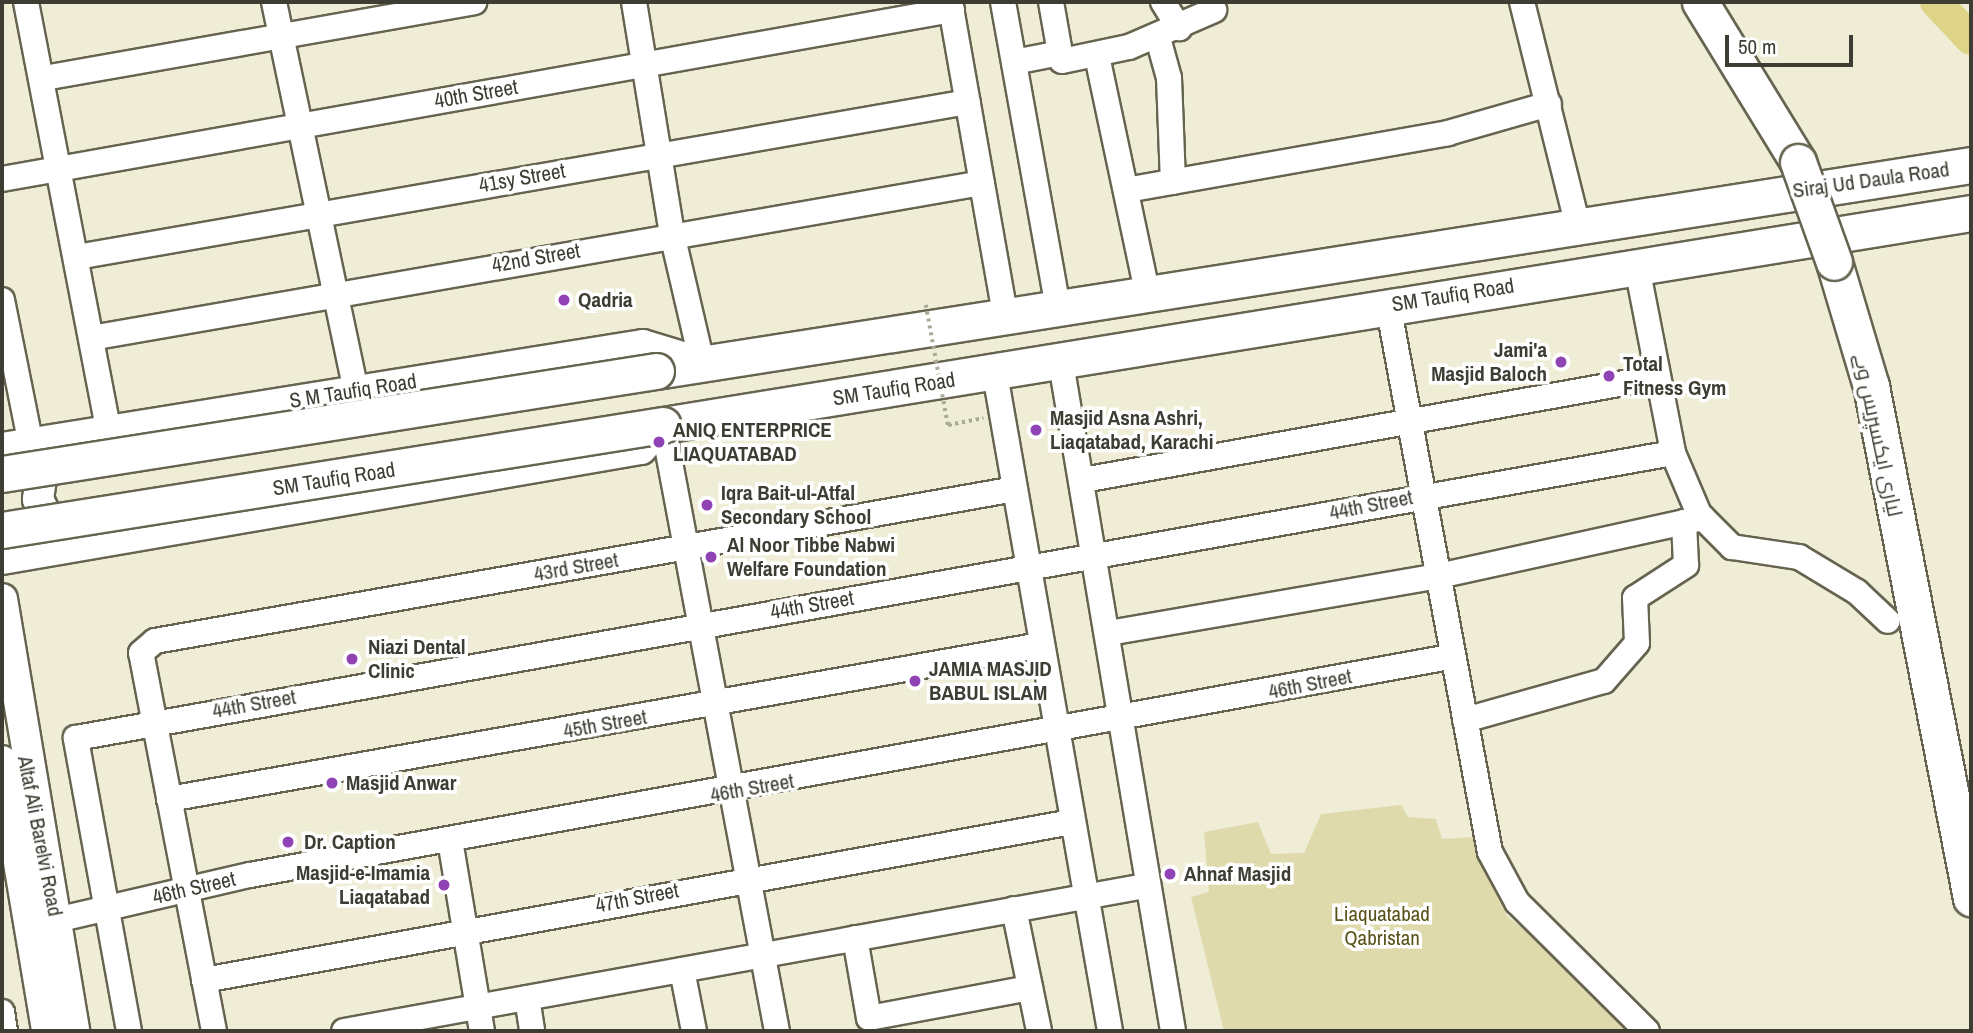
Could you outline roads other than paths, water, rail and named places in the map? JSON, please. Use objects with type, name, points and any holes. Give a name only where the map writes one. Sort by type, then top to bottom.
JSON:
[{"type":"highway","name":"لیاری ایکسپریس وے","points":[[1700,2],[1798,162],[1842,285],[1871,386],[1971,898]]},
{"type":"highway","name":"Siraj Ud Daula Road","points":[[2,474],[359,405],[656,371],[1006,321],[1772,194],[1971,165]]},
{"type":"highway","name":"SM Taufiq Road","points":[[2,530],[995,374],[1388,304],[1971,213]]},
{"type":"main road","name":"S M Taufiq Road","points":[[2,447],[359,405],[643,345],[702,363]]},
{"type":"main road","points":[[2,559],[641,449],[663,425]]},
{"type":"main road","points":[[39,444],[38,499],[65,549]]},
{"type":"main road","name":"Altaf Ali Barelvi Road","points":[[2,599],[74,1031]]},
{"type":"main road","name":"Altaf Ali Barelvi Road","points":[[2,761],[47,1031]]},
{"type":"street","points":[[26,2],[44,78],[109,433]]},
{"type":"street","points":[[274,2],[280,36],[304,124],[359,405]]},
{"type":"street","points":[[44,78],[474,2]]},
{"type":"street","points":[[634,2],[672,234],[702,363]]},
{"type":"street","points":[[1003,2],[1059,312]]},
{"type":"street","points":[[1051,2],[1062,61],[1097,56],[1168,33],[1214,10]]},
{"type":"street","points":[[1163,2],[1168,33],[1173,182]]},
{"type":"street","points":[[1522,2],[1578,227]]},
{"type":"street","points":[[951,6],[1006,321]]},
{"type":"street","name":"40th Street","points":[[2,179],[645,64],[951,6]]},
{"type":"street","points":[[1014,62],[1060,53]]},
{"type":"street","points":[[1097,56],[1148,296]]},
{"type":"street","name":"41sy Street","points":[[77,257],[968,102]]},
{"type":"street","points":[[1126,190],[1448,133],[1549,104]]},
{"type":"street","name":"42nd Street","points":[[91,338],[336,292],[982,183]]},
{"type":"street","points":[[1465,720],[1604,681],[1637,643],[1635,598],[1686,565],[1693,520],[1673,453],[1637,267]]},
{"type":"street","points":[[2,300],[39,444]]},
{"type":"street","points":[[1388,304],[1427,495],[1450,657],[1465,720],[1489,852],[1517,902],[1647,1031]]},
{"type":"street","points":[[1061,363],[1124,719],[1145,886],[1173,1031]]},
{"type":"street","points":[[995,374],[1083,897],[1110,1031]]},
{"type":"street","points":[[1083,480],[1658,377]]},
{"type":"street","points":[[663,425],[777,1031]]},
{"type":"street","name":"44th Street","points":[[107,908],[76,738],[155,721],[1673,453]]},
{"type":"street","name":"43rd Street","points":[[155,721],[141,653],[155,641],[1015,489]]},
{"type":"street","points":[[1109,633],[1439,576],[1693,520],[1732,547],[1799,557],[1857,592],[1888,621]]},
{"type":"street","name":"45th Street","points":[[169,799],[714,705],[1041,645]]},
{"type":"street","name":"46th Street","points":[[55,920],[186,891],[450,840],[730,792],[1450,657]]},
{"type":"street","points":[[155,721],[214,1031]]},
{"type":"street","name":"47th Street","points":[[204,980],[747,877],[1072,822]]},
{"type":"street","points":[[450,840],[481,1031]]},
{"type":"street","points":[[344,1031],[1145,886]]},
{"type":"street","points":[[107,908],[130,1031]]},
{"type":"street","points":[[1014,909],[1039,1031]]},
{"type":"street","points":[[855,938],[869,1018],[1030,988]]},
{"type":"street","points":[[682,970],[694,1031]]},
{"type":"street","points":[[527,998],[533,1031]]},
{"type":"street","points":[[2,1012],[5,1031]]},
{"type":"waterway","points":[[1936,2],[1971,39]]},
{"type":"place","name":"Qadria","points":[[564,300]]},
{"type":"place","name":"Jami'a Masjid Baloch","points":[[1561,362]]},
{"type":"place","name":"Total Fitness Gym","points":[[1609,376]]},
{"type":"place","name":"Masjid Asna Ashri, Liaqatabad, Karachi","points":[[1036,430]]},
{"type":"place","name":"ANIQ ENTERPRICE LIAQUATABAD","points":[[659,442]]},
{"type":"place","name":"Iqra Bait-ul-Atfal Secondary School","points":[[707,505]]},
{"type":"place","name":"Al Noor Tibbe Nabwi Welfare Foundation","points":[[711,557]]},
{"type":"place","name":"Niazi Dental Clinic","points":[[352,659]]},
{"type":"place","name":"JAMIA MASJID BABUL ISLAM","points":[[915,681]]},
{"type":"place","name":"Masjid Anwar","points":[[332,783]]},
{"type":"place","name":"Dr. Caption","points":[[288,842]]},
{"type":"place","name":"Ahnaf Masjid","points":[[1170,874]]},
{"type":"place","name":"Masjid-e-Imamia Liaqatabad","points":[[444,885]]},
{"type":"park label","name":"Liaquatabad Qabristan","points":[[1382,926]]}]
